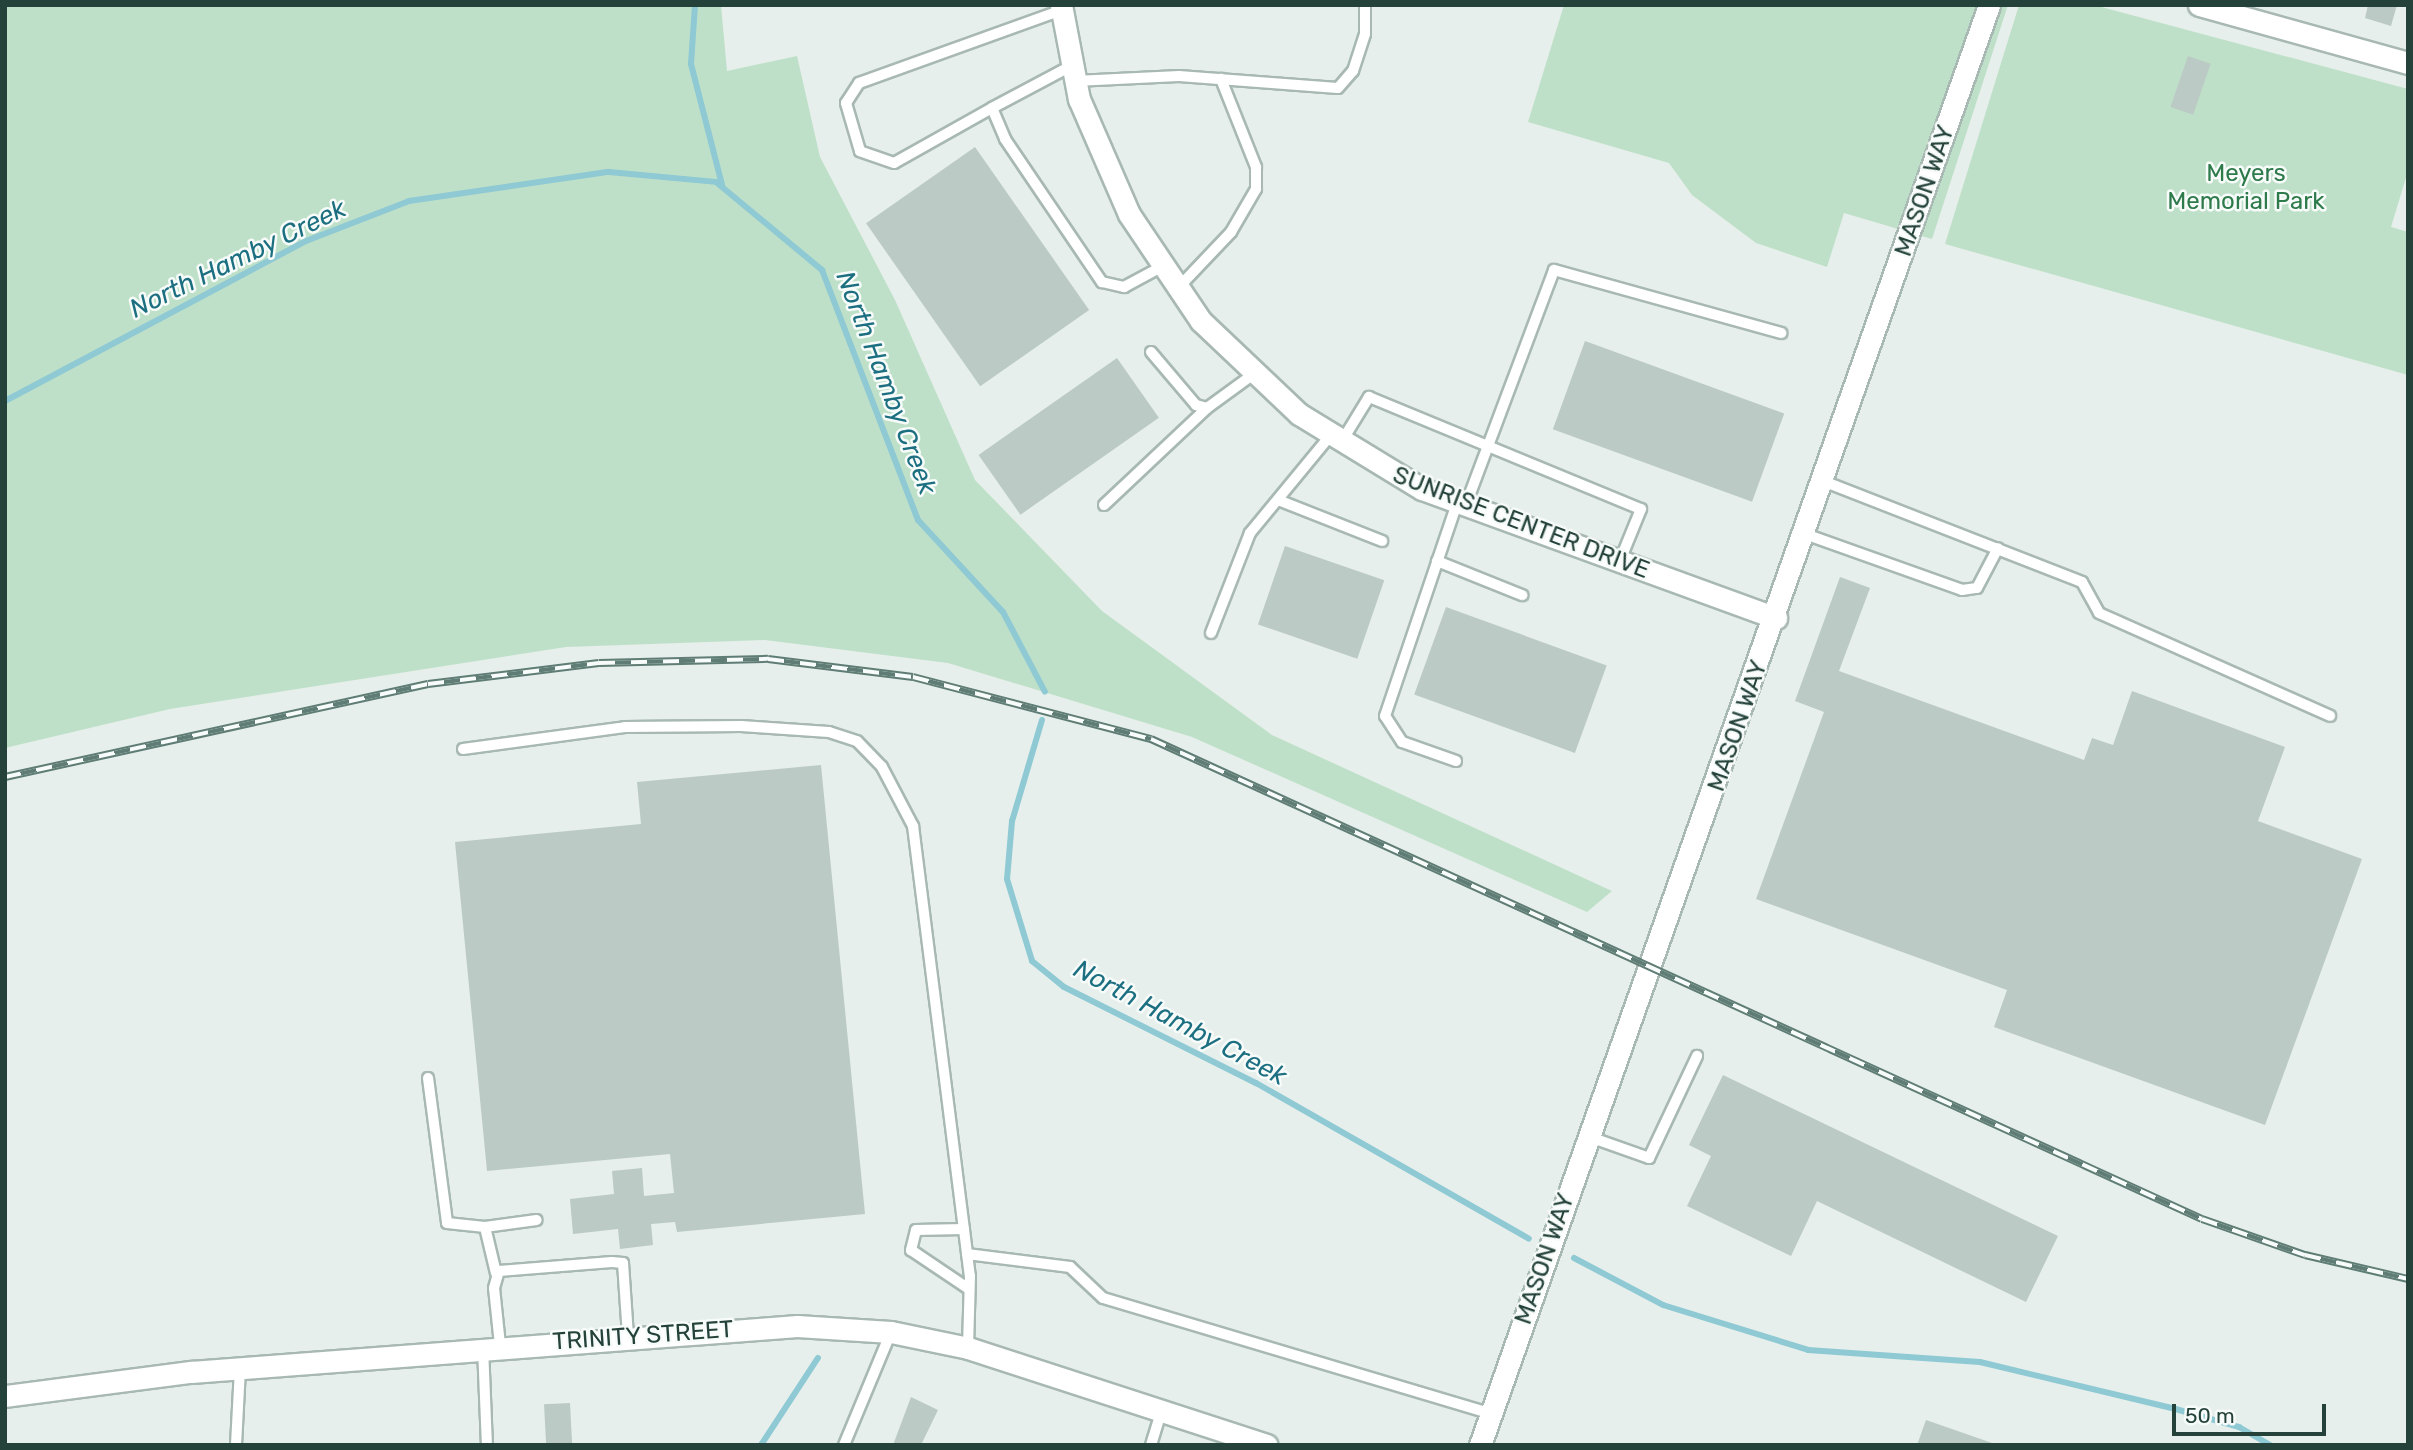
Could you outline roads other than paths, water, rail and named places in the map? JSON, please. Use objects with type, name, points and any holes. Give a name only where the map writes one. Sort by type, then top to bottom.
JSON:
[{"type":"street","name":"MASON WAY","points":[[1480,1445],[1587,1136],[1654,965],[1989,5]]},
{"type":"street","points":[[2199,5],[2408,63]]},
{"type":"street","name":"SUNRISE CENTER DRIVE","points":[[1062,7],[1073,74],[1100,157],[1161,267],[1177,289],[1255,373],[1335,440],[1461,505],[1776,618]]},
{"type":"street","name":"TRINITY STREET","points":[[5,1396],[240,1368],[492,1346],[797,1326],[891,1332],[968,1348],[1162,1408],[1267,1445]]},
{"type":"lane","points":[[1062,7],[859,83],[846,103],[860,151],[894,163],[992,108],[1073,74],[1221,79],[1338,88],[1353,71],[1365,34],[1365,5]]},
{"type":"lane","points":[[1177,289],[1231,232],[1256,190],[1256,167],[1221,79]]},
{"type":"lane","points":[[992,108],[1005,139],[1102,282],[1124,287],[1161,267]]},
{"type":"lane","points":[[1456,761],[1402,742],[1385,716],[1437,561],[1487,449],[1554,270],[1781,332]]},
{"type":"lane","points":[[1151,352],[1196,405],[1207,408]]},
{"type":"lane","points":[[1104,505],[1207,408],[1255,373]]},
{"type":"lane","points":[[1211,633],[1234,564],[1279,500],[1335,440],[1369,397],[1487,449],[1641,509],[1619,563]]},
{"type":"lane","points":[[1824,481],[2082,582],[2099,612],[2330,716]]},
{"type":"lane","points":[[1279,500],[1382,541]]},
{"type":"lane","points":[[1805,534],[1962,590],[1977,588],[1998,548]]},
{"type":"lane","points":[[1437,561],[1522,594]]},
{"type":"lane","points":[[463,749],[625,727],[754,727],[829,732],[857,741],[882,767],[913,826],[967,1254],[968,1348]]},
{"type":"lane","points":[[1587,1136],[1649,1157],[1698,1056]]},
{"type":"lane","points":[[428,1078],[443,1217],[452,1227],[485,1227],[537,1220]]},
{"type":"lane","points":[[485,1227],[496,1273],[487,1445]]},
{"type":"lane","points":[[964,1229],[916,1230],[911,1250],[969,1289]]},
{"type":"lane","points":[[967,1254],[1070,1267],[1102,1298],[1491,1414]]},
{"type":"lane","points":[[496,1273],[622,1264],[628,1336]]},
{"type":"lane","points":[[844,1445],[891,1332]]},
{"type":"lane","points":[[236,1445],[240,1368]]},
{"type":"lane","points":[[1151,1445],[1162,1408]]},
{"type":"waterway","points":[[695,5],[691,64],[722,185]]},
{"type":"waterway","name":"North Hamby Creek","points":[[5,401],[306,241],[409,201],[609,172],[716,182],[822,270],[918,520],[1003,612],[1045,692]]},
{"type":"waterway","name":"North Hamby Creek","points":[[1042,720],[1012,821],[1007,879],[1032,961],[1064,987],[1256,1083],[1529,1239]]},
{"type":"waterway","name":"North Hamby Creek","points":[[1574,1258],[1663,1305],[1808,1350],[1980,1362],[2172,1408],[2239,1427],[2270,1445]]},
{"type":"waterway","points":[[761,1445],[818,1358]]},
{"type":"railway","points":[[5,777],[428,684],[599,663],[768,659],[913,677],[1151,739],[2202,1219],[2305,1255],[2408,1279]]},
{"type":"park label","name":"Meyers Memorial Park","points":[[2246,188]]}]
